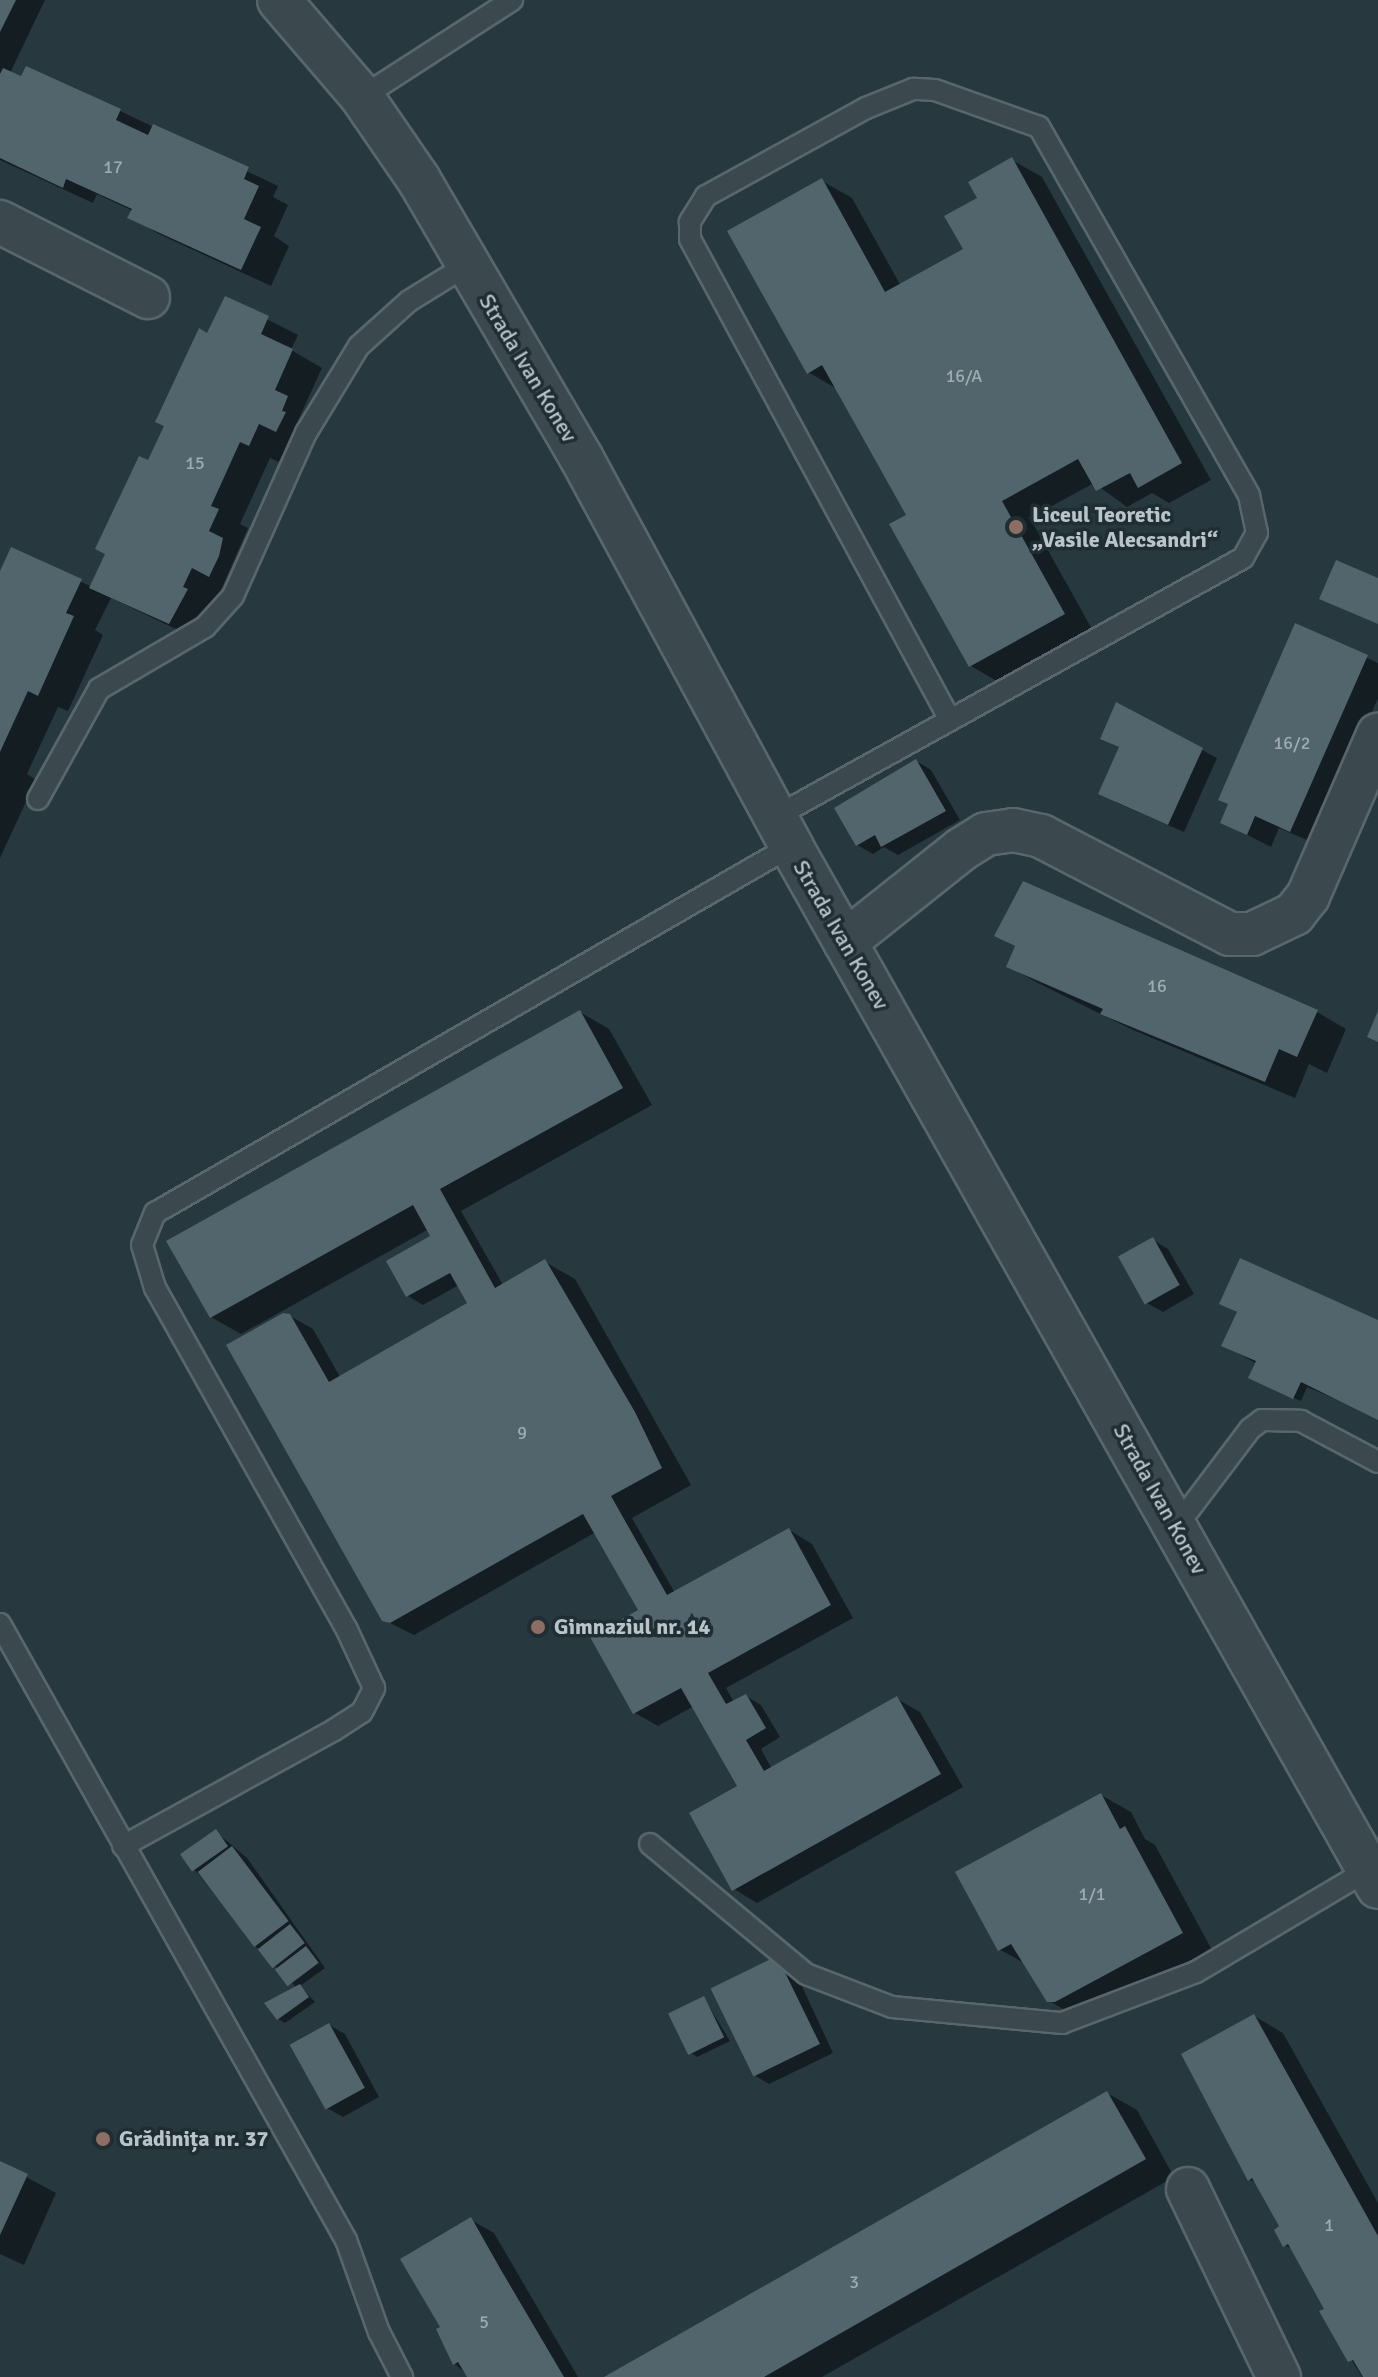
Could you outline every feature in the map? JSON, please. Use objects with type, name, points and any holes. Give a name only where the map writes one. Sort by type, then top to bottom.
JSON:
[{"type":"street","name":"Strada Ivan Konev","points":[[279,0],[362,97],[419,180],[582,459],[783,831],[1373,1879]]},
{"type":"street","points":[[0,222],[148,297]]},
{"type":"street","points":[[845,942],[962,849],[986,834],[1013,830],[1041,836],[1230,934],[1252,934],[1294,914],[1308,896],[1378,735]]},
{"type":"street","points":[[1188,2189],[1279,2377]]},
{"type":"lane","points":[[362,97],[512,0]]},
{"type":"lane","points":[[123,1846],[344,1724],[362,1712],[374,1688],[347,1630],[155,1288],[142,1245],[155,1213],[783,831],[949,718],[1243,558],[1257,533],[1256,515],[1039,127],[935,90],[913,89],[866,108],[706,196],[690,222],[690,239],[949,718]]},
{"type":"lane","points":[[38,799],[99,689],[205,627],[233,596],[306,433],[359,346],[409,301],[467,265]]},
{"type":"lane","points":[[1176,1527],[1250,1429],[1262,1420],[1301,1421],[1378,1462]]},
{"type":"lane","points":[[0,1624],[346,2240],[379,2332],[402,2377]]},
{"type":"lane","points":[[650,1844],[806,1974],[892,2007],[1062,2023],[1196,1972],[1373,1879]]},
{"type":"building","points":[[0,0],[16,0],[0,32]]},
{"type":"building","points":[[26,66],[121,109],[116,120],[148,135],[153,124],[249,167],[244,179],[259,186],[244,219],[261,227],[241,270],[127,218],[132,209],[66,179],[63,188],[0,158],[0,74],[3,68],[21,76]]},
{"type":"building","points":[[1012,157],[1182,463],[1138,488],[1130,473],[1096,491],[1078,459],[1002,501],[1065,614],[969,667],[889,524],[906,515],[822,365],[807,374],[727,231],[822,178],[885,292],[963,249],[944,216],[977,198],[968,182]]},
{"type":"building","points":[[225,296],[269,316],[261,334],[293,349],[275,390],[288,396],[282,411],[286,412],[276,432],[259,424],[249,446],[240,442],[211,506],[219,509],[209,531],[223,538],[219,556],[209,577],[192,568],[183,587],[188,589],[169,624],[89,588],[105,554],[95,549],[139,456],[148,460],[164,426],[155,422],[199,328],[207,333]]},
{"type":"building","points":[[11,547],[82,579],[66,613],[74,616],[38,696],[28,691],[0,752],[0,571]]},
{"type":"building","points":[[1336,560],[1378,578],[1378,624],[1319,599]]},
{"type":"building","points":[[1295,623],[1368,655],[1290,832],[1255,816],[1247,835],[1220,823],[1228,804],[1218,800]]},
{"type":"building","points":[[1116,702],[1203,748],[1168,825],[1098,794],[1119,747],[1100,739]]},
{"type":"building","points":[[916,759],[946,811],[881,847],[875,835],[856,846],[834,808]]},
{"type":"building","points":[[1023,881],[1318,1010],[1297,1057],[1279,1049],[1265,1082],[1100,1014],[1103,1009],[1006,967],[1015,946],[994,936]]},
{"type":"building","points":[[580,1010],[623,1088],[440,1189],[495,1288],[545,1259],[635,1412],[662,1468],[611,1496],[667,1595],[789,1528],[831,1605],[708,1673],[726,1704],[746,1694],[766,1728],[746,1740],[764,1771],[897,1696],[941,1774],[732,1891],[689,1813],[737,1786],[681,1688],[633,1714],[590,1637],[638,1610],[583,1514],[390,1623],[382,1621],[226,1345],[283,1313],[290,1314],[329,1382],[467,1303],[450,1273],[406,1297],[386,1261],[430,1236],[413,1205],[210,1318],[166,1241]]},
{"type":"building","points":[[1378,1011],[1378,1042],[1367,1037]]},
{"type":"building","points":[[1153,1237],[1180,1285],[1145,1304],[1118,1256]]},
{"type":"building","points":[[1240,1258],[1378,1320],[1378,1420],[1301,1382],[1293,1399],[1248,1378],[1256,1361],[1221,1346],[1237,1312],[1219,1304]]},
{"type":"building","points":[[1101,1793],[1120,1829],[1125,1826],[1183,1933],[1055,2002],[1047,2002],[1011,1944],[998,1951],[955,1872]]},
{"type":"building","points":[[216,1829],[228,1846],[192,1871],[180,1854]]},
{"type":"building","points":[[232,1846],[289,1921],[254,1947],[198,1872]]},
{"type":"building","points":[[290,1924],[305,1943],[272,1968],[258,1949]]},
{"type":"building","points":[[306,1946],[319,1963],[287,1986],[275,1969]]},
{"type":"building","points":[[777,1956],[820,2044],[753,2077],[710,1988]]},
{"type":"building","points":[[300,1984],[309,1997],[277,2020],[264,2003]]},
{"type":"building","points":[[704,1996],[724,2037],[688,2055],[668,2014]]},
{"type":"building","points":[[1254,2014],[1378,2236],[1378,2377],[1363,2377],[1353,2360],[1348,2362],[1319,2311],[1324,2309],[1288,2244],[1283,2247],[1274,2230],[1279,2226],[1252,2178],[1248,2181],[1181,2054]]},
{"type":"building","points":[[329,2023],[365,2088],[326,2110],[290,2045]]},
{"type":"building","points":[[1107,2091],[1146,2159],[764,2377],[604,2377]]},
{"type":"building","points":[[0,2161],[28,2174],[0,2235]]},
{"type":"building","points":[[471,2217],[564,2377],[467,2377],[458,2362],[453,2365],[436,2329],[440,2327],[400,2259]]},
{"type":"place","name":"Liceul Teoretic „Vasile Alecsandri“","points":[[1016,527]]},
{"type":"place","name":"Gimnaziul nr. 14","points":[[538,1627]]},
{"type":"place","name":"Grădinița nr. 37","points":[[103,2139]]}]
